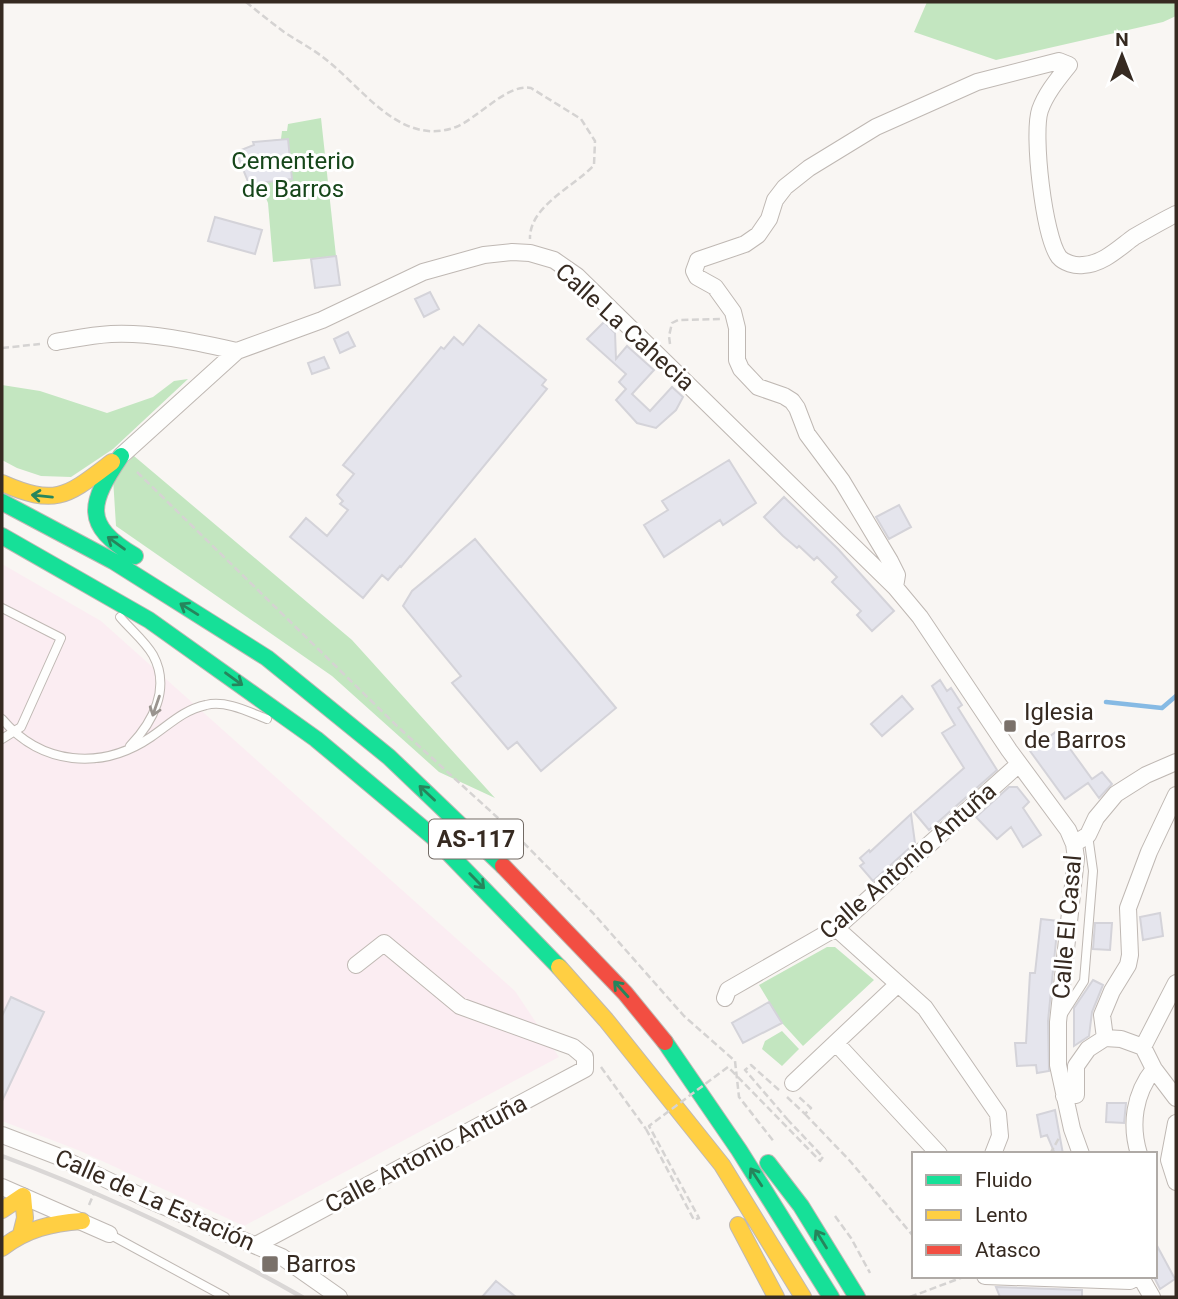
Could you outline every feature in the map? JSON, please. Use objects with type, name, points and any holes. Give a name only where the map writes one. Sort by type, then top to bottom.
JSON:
[{"type":"main road","points":[[2,483],[27,495],[52,498],[76,490],[121,456]]},
{"type":"main road","points":[[121,456],[96,501],[97,521],[108,540],[144,562]]},
{"type":"main road","name":"AS-117","points":[[2,502],[113,561],[267,658],[388,757],[490,852],[625,993],[665,1042],[739,1150],[831,1297]]},
{"type":"main road","name":"AS-117","points":[[2,537],[149,620],[229,675],[316,739],[384,795],[475,878],[606,1020],[722,1165],[803,1297]]},
{"type":"main road","points":[[180,584],[233,621],[267,658]]},
{"type":"main road","points":[[665,1042],[751,1140],[801,1206],[857,1297]]},
{"type":"main road","points":[[648,1072],[657,1098],[711,1174],[776,1297]]},
{"type":"main road","points":[[2,1210],[23,1196],[25,1218],[22,1234]]},
{"type":"main road","points":[[2,1248],[22,1234],[56,1222],[82,1221]]},
{"type":"street","points":[[895,587],[897,575],[890,561],[842,481],[807,434],[797,408],[784,396],[758,387],[741,369],[737,360],[737,328],[733,312],[715,287],[697,277],[694,271],[698,260],[745,244],[758,234],[769,219],[775,200],[785,187],[809,168],[876,127],[977,82],[1059,61],[1069,65],[1051,87],[1040,110],[1036,131],[1037,161],[1050,229],[1060,258],[1071,265],[1084,265],[1100,260],[1176,214]]},
{"type":"street","name":"Calle La Cahecia","points":[[121,456],[237,351],[322,320],[423,272],[484,255],[512,252],[530,253],[554,260],[577,276],[895,587],[928,628],[1019,764]]},
{"type":"street","points":[[56,342],[110,334],[138,335],[203,343],[237,351]]},
{"type":"street","points":[[1081,840],[1116,794],[1146,775],[1176,762]]},
{"type":"street","name":"Calle El Casal","points":[[1019,764],[1068,830],[1081,840],[1076,858],[1058,1022],[1058,1065],[1080,1152]]},
{"type":"street","name":"Calle Antonio Antuña","points":[[725,998],[728,990],[836,928],[1019,764]]},
{"type":"street","points":[[1105,1038],[1102,1015],[1130,956],[1128,908],[1149,852],[1176,795]]},
{"type":"street","points":[[836,928],[925,1008],[998,1114],[1000,1136],[994,1152]]},
{"type":"street","points":[[356,965],[384,943],[460,1006],[572,1047],[585,1057]]},
{"type":"street","points":[[1143,1047],[1176,983]]},
{"type":"street","points":[[794,1089],[836,1043],[898,984]]},
{"type":"street","points":[[1064,1096],[1076,1095],[1076,1066],[1088,1049],[1105,1038],[1121,1039],[1143,1047],[1154,1069],[1176,1098]]},
{"type":"street","points":[[836,1043],[937,1152]]},
{"type":"street","name":"Calle Antonio Antuña","points":[[256,1245],[585,1069],[585,1057]]},
{"type":"street","points":[[1138,1152],[1133,1136],[1136,1102],[1146,1078],[1154,1069]]},
{"type":"street","points":[[1176,1123],[1162,1164],[1176,1182]]},
{"type":"street","name":"Calle de La Estación","points":[[2,1135],[57,1156],[149,1200],[282,1257],[339,1297]]},
{"type":"street","points":[[2,1187],[109,1234]]},
{"type":"street","points":[[1043,1278],[1130,1281],[1135,1278]]},
{"type":"street","points":[[1140,1278],[1152,1297]]},
{"type":"lane","points":[[95,588],[153,654],[160,675],[160,694],[155,711],[144,731],[126,749]]},
{"type":"lane","points":[[2,608],[61,638],[21,727],[2,739]]},
{"type":"lane","points":[[2,719],[13,732],[43,750],[75,759],[105,759],[150,738],[186,712],[208,704],[230,705],[316,739]]},
{"type":"lane","points":[[109,1234],[225,1297]]},
{"type":"path","points":[[246,2],[329,62],[381,110],[405,124],[423,130],[457,127],[508,93],[525,87],[531,88],[581,119],[595,141],[594,165],[583,177],[550,201],[530,228],[530,253]]},
{"type":"path","points":[[668,364],[672,354],[669,336],[672,323],[678,320],[714,318],[724,322]]},
{"type":"path","points":[[2,348],[56,342]]},
{"type":"path","points":[[585,1057],[596,1060],[646,1129],[694,1220],[699,1218],[649,1126],[728,1067],[820,1161],[822,1157],[745,1070],[751,1065],[805,1114],[850,1161],[912,1235]]},
{"type":"path","points":[[794,1089],[811,1108],[805,1114]]},
{"type":"path","points":[[82,1221],[101,1177]]},
{"type":"path","points":[[910,1297],[961,1278]]},
{"type":"shaded area","points":[[2,564],[101,621],[515,991],[559,1057],[244,1226],[78,1150],[2,1121]]},
{"type":"green space","points":[[927,2],[1176,2],[1176,16],[1163,22],[996,60],[914,32]]},
{"type":"green space","name":"Cementerio de Barros","points":[[321,118],[336,256],[273,262],[268,203],[261,186],[251,190],[236,152],[254,146],[253,142],[281,139],[282,131],[287,131],[288,124]]},
{"type":"green space","points":[[188,379],[113,449],[71,477],[41,476],[2,460],[2,385],[40,391],[107,413],[153,397],[174,381]]},
{"type":"green space","points":[[134,456],[352,640],[495,798],[439,772],[332,676],[116,526],[113,478]]},
{"type":"green space","points":[[827,947],[835,947],[874,980],[803,1046],[782,1023],[759,985]]},
{"type":"green space","points":[[782,1031],[799,1049],[782,1066],[762,1049],[765,1041]]},
{"type":"building","points":[[288,139],[292,179],[249,184],[236,152],[254,145],[253,142]]},
{"type":"building","points":[[215,217],[262,230],[255,254],[208,241]]},
{"type":"building","points":[[336,256],[340,285],[315,288],[311,259]]},
{"type":"building","points":[[430,292],[439,309],[424,317],[415,299]]},
{"type":"building","points":[[604,322],[615,333],[616,359],[627,346],[654,370],[632,394],[650,411],[672,387],[683,397],[676,410],[656,428],[637,423],[616,400],[626,389],[619,382],[626,374],[587,339]]},
{"type":"building","points":[[479,325],[546,380],[542,385],[547,389],[401,567],[388,580],[382,575],[363,598],[290,537],[306,518],[327,536],[348,510],[340,504],[343,501],[337,495],[354,474],[343,465],[441,347],[444,349],[454,337],[463,345]]},
{"type":"building","points":[[348,332],[355,346],[340,353],[334,339]]},
{"type":"building","points":[[324,357],[329,368],[312,374],[308,363]]},
{"type":"building","points":[[729,460],[756,503],[723,525],[720,520],[664,557],[644,525],[668,510],[662,501]]},
{"type":"building","points":[[784,497],[838,549],[894,611],[872,631],[857,615],[861,611],[832,582],[837,577],[817,557],[814,560],[799,546],[797,548],[764,517]]},
{"type":"building","points":[[899,505],[911,527],[889,539],[876,517]]},
{"type":"building","points":[[475,539],[616,708],[541,771],[517,742],[508,749],[452,683],[461,676],[403,606],[412,591]]},
{"type":"building","points":[[940,680],[947,691],[951,688],[962,705],[958,708],[997,770],[929,830],[914,812],[964,768],[942,733],[955,725],[932,686]]},
{"type":"building","points":[[902,696],[913,709],[882,736],[871,724]]},
{"type":"building","points":[[1057,731],[1092,779],[1102,772],[1112,784],[1099,798],[1088,783],[1065,799],[1030,751]]},
{"type":"building","points":[[1009,787],[1017,787],[1029,802],[1023,808],[1041,835],[1023,847],[1011,827],[997,839],[976,817]]},
{"type":"building","points":[[911,814],[915,843],[873,881],[860,866],[864,863],[860,858]]},
{"type":"building","points":[[1160,913],[1163,936],[1143,940],[1140,917]]},
{"type":"building","points":[[1041,919],[1058,921],[1048,1021],[1049,1071],[1037,1073],[1036,1065],[1017,1066],[1015,1043],[1026,1043],[1030,973],[1035,973]]},
{"type":"building","points":[[1095,923],[1112,923],[1110,950],[1093,949]]},
{"type":"building","points":[[1093,980],[1103,985],[1092,1012],[1089,1036],[1074,1046],[1074,1008]]},
{"type":"building","points":[[11,997],[44,1012],[2,1101],[2,1016]]},
{"type":"building","points":[[769,1002],[782,1023],[743,1043],[732,1023]]},
{"type":"building","points":[[1107,1103],[1126,1103],[1124,1123],[1106,1122]]},
{"type":"building","points":[[1055,1110],[1063,1152],[1054,1152],[1047,1135],[1041,1137],[1037,1115]]},
{"type":"building","points":[[1157,1246],[1175,1279],[1160,1289],[1155,1279]]},
{"type":"building","points":[[496,1281],[516,1297],[482,1297]]},
{"type":"building","points":[[996,1287],[1082,1290],[1082,1297],[1000,1297]]},
{"type":"waterway","points":[[1106,702],[1162,708],[1176,696]]},
{"type":"railway","points":[[2,1156],[155,1220],[302,1297]]},
{"type":"traffic: fast","points":[[121,456],[102,487],[96,512],[106,534],[135,556]]},
{"type":"traffic: fast","points":[[2,502],[113,561],[267,658],[389,757],[503,866]]},
{"type":"traffic: fast","points":[[2,536],[149,620],[316,739],[432,836],[559,967]]},
{"type":"traffic: fast","points":[[665,1042],[739,1150],[831,1297]]},
{"type":"traffic: fast","points":[[768,1163],[801,1206],[857,1297]]},
{"type":"traffic: slow","points":[[2,483],[36,495],[61,494],[84,483],[112,462]]},
{"type":"traffic: slow","points":[[559,967],[606,1020],[722,1165],[803,1297]]},
{"type":"traffic: slow","points":[[2,1210],[23,1196],[25,1218],[21,1234]]},
{"type":"traffic: slow","points":[[2,1248],[20,1236],[40,1228],[82,1221]]},
{"type":"traffic: slow","points":[[738,1225],[776,1297]]},
{"type":"traffic: jam","points":[[503,866],[625,993],[665,1042]]},
{"type":"place","name":"Iglesia de Barros","points":[[1010,726]]},
{"type":"place","name":"Barros","points":[[270,1264]]}]
